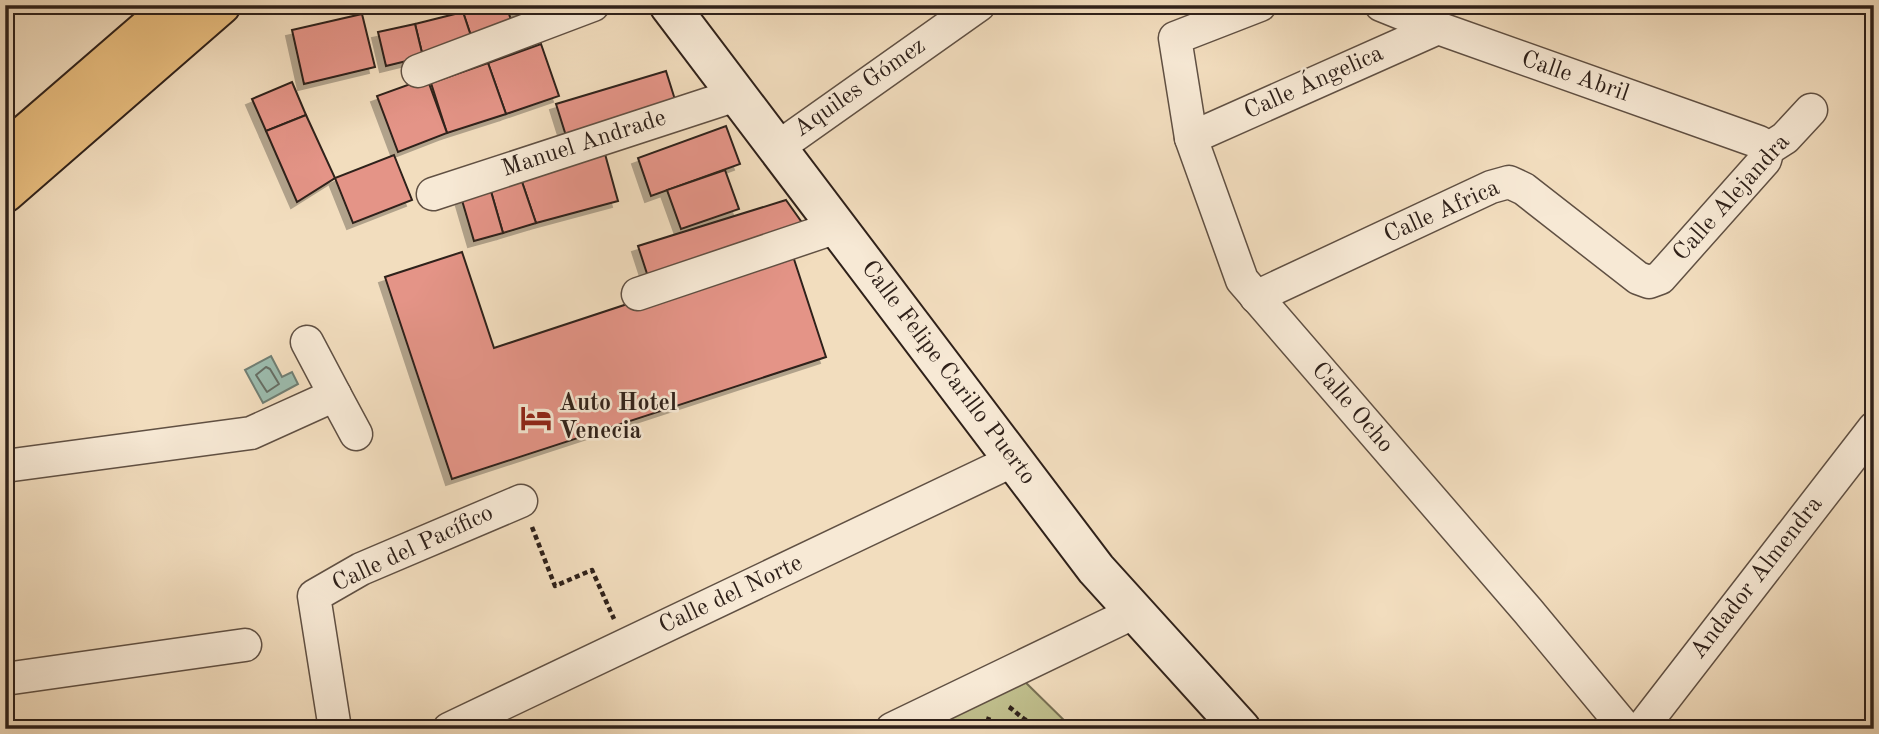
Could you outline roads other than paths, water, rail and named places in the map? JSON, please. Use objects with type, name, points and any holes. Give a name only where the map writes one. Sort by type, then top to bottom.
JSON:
[{"type":"main road","points":[[5,152],[175,5]]},
{"type":"main road","points":[[5,193],[221,5]]},
{"type":"street","points":[[418,71],[593,5]]},
{"type":"street","name":"Calle Felipe Carillo Puerto","points":[[668,5],[1096,569],[1241,729]]},
{"type":"street","name":"Aquiles Gómez","points":[[776,148],[979,5]]},
{"type":"street","name":"Calle Ocho","points":[[1260,5],[1175,38],[1191,138],[1242,280],[1528,611],[1626,729]]},
{"type":"street","name":"Calle Abril","points":[[1381,5],[1438,28],[1759,142],[1768,149]]},
{"type":"street","name":"Calle Ángelica","points":[[1191,138],[1438,28]]},
{"type":"street","name":"Manuel Andrade","points":[[433,194],[736,95]]},
{"type":"street","name":"Calle Alejandra","points":[[1649,282],[1661,278],[1765,160],[1768,149],[1785,138],[1811,110]]},
{"type":"street","name":"Calle Africa","points":[[1256,297],[1491,187],[1509,182],[1524,189],[1639,278],[1649,282]]},
{"type":"street","points":[[638,294],[837,227]]},
{"type":"street","points":[[307,342],[356,433]]},
{"type":"street","points":[[5,466],[251,433],[335,395]]},
{"type":"street","name":"Andador Almendra","points":[[1641,729],[1874,428]]},
{"type":"street","name":"Calle del Norte","points":[[449,729],[1014,460]]},
{"type":"street","name":"Calle del Pacífico","points":[[335,729],[314,596],[361,569],[521,500]]},
{"type":"street","points":[[892,729],[1135,612]]},
{"type":"street","points":[[5,679],[245,645]]},
{"type":"water","points":[[271,356],[282,377],[292,372],[298,384],[263,403],[245,370]]},
{"type":"place","name":"Auto Hotel Venecia","points":[[536,418]]}]
